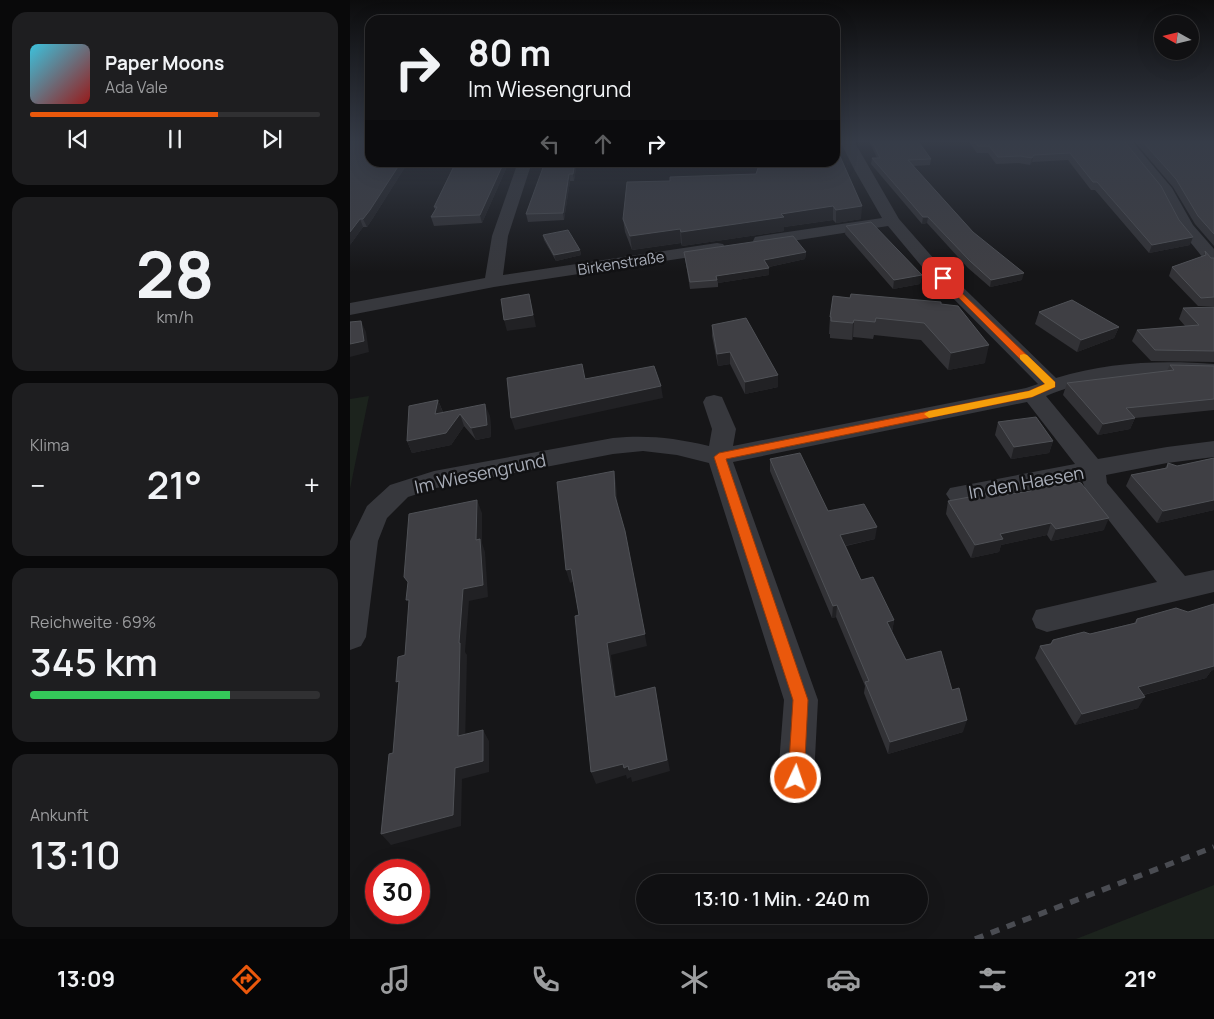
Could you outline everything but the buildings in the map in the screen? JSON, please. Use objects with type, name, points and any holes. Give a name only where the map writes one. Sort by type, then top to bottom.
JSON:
[{"type":"street","points":[[494,282],[493,265],[497,246],[517,185]]},
{"type":"street","name":"In den Haesen","points":[[870,185],[892,221],[1042,389],[1093,470],[1095,485],[1179,589]]},
{"type":"street","points":[[1162,185],[1186,226],[1214,260]]},
{"type":"street","name":"Birkenstraße","points":[[350,309],[494,282],[892,221]]},
{"type":"street","name":"Im Wiesengrund","points":[[350,637],[364,541],[376,513],[399,491],[434,480],[613,446],[644,443],[677,447],[719,457],[1125,371],[1153,369],[1214,370]]},
{"type":"street","points":[[714,402],[724,429],[719,457],[801,700],[796,778]]},
{"type":"street","name":"In den Haesen","points":[[959,494],[1167,455],[1214,449]]},
{"type":"street","points":[[1047,619],[1214,581]]},
{"type":"shaded area","points":[[369,396],[350,489],[350,399]]},
{"type":"shaded area","points":[[1214,885],[1214,939],[1076,939]]},
{"type":"railway","points":[[975,939],[1214,847]]},
{"type":"slow traffic","points":[[929,414],[1032,394],[1052,384],[1024,357]]},
{"type":"route","points":[[796,778],[801,700],[719,457],[1032,394],[1052,384],[943,278]]}]
